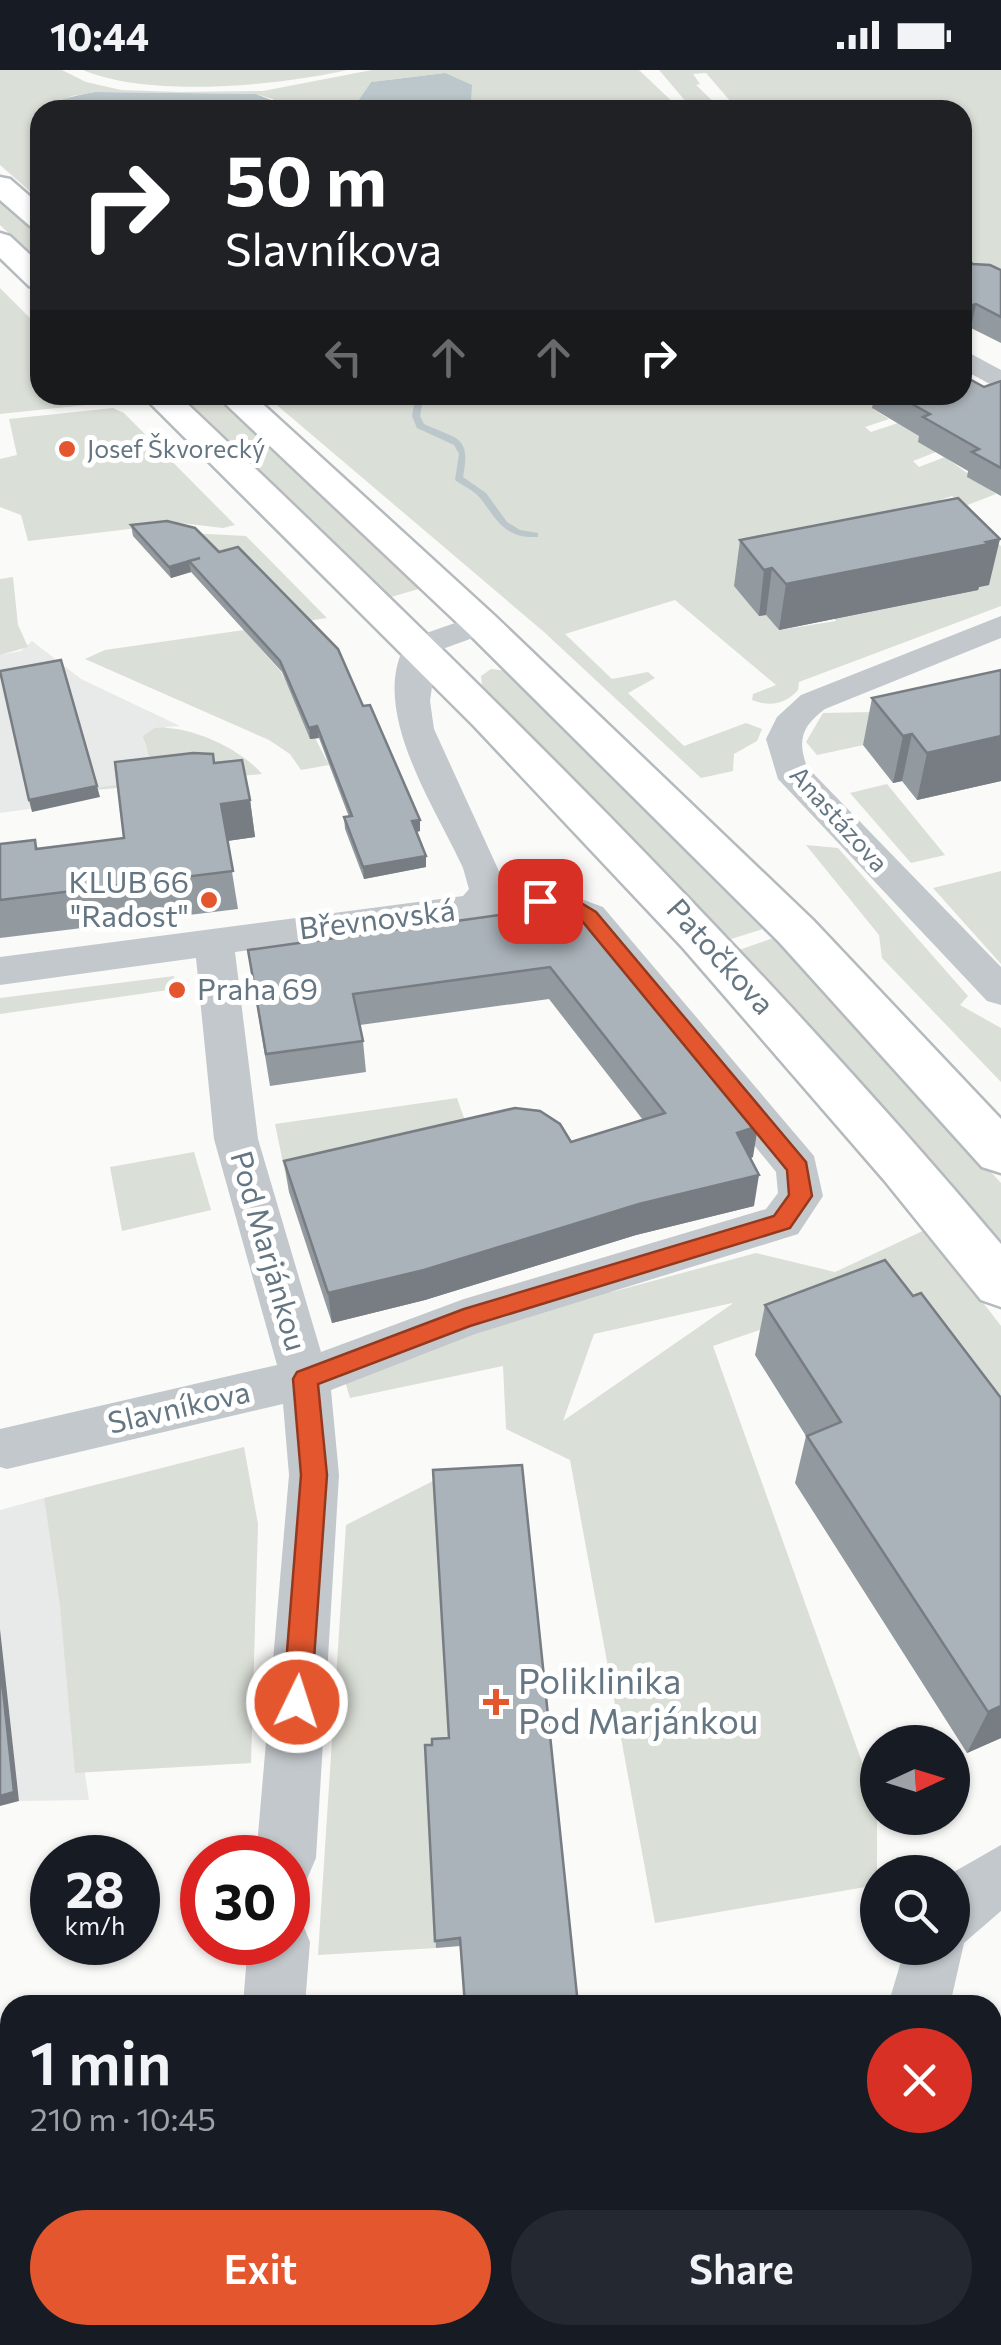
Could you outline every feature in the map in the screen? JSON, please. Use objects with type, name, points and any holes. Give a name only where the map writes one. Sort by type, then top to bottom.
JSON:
[{"type":"main road","points":[[0,185],[30,211]]},
{"type":"main road","points":[[0,242],[30,270]]},
{"type":"main road","name":"Patočkova","points":[[169,405],[420,646],[720,953],[1001,1284]]},
{"type":"main road","points":[[244,405],[482,624],[796,930],[1001,1154]]},
{"type":"street","points":[[972,363],[1001,382]]},
{"type":"street","points":[[420,646],[482,624]]},
{"type":"street","name":"Anastázova","points":[[1001,626],[813,702],[787,720],[780,744],[791,771],[1001,991]]},
{"type":"street","name":"Břevnovská","points":[[0,972],[475,907],[488,890],[482,867],[424,745],[413,710],[420,646]]},
{"type":"street","name":"Slavníkova","points":[[6,1448],[306,1379],[464,1318],[602,1273],[782,1222],[801,1196],[798,1168],[589,916],[570,904],[540,901],[475,907]]},
{"type":"street","name":"Pod Marjánkou","points":[[214,943],[236,1140],[306,1379],[314,1475],[288,1835]]},
{"type":"street","points":[[970,1897],[1001,1875]]},
{"type":"street","points":[[275,1995],[277,1965]]},
{"type":"street","points":[[922,1995],[930,1965]]},
{"type":"shaded area","points":[[0,70],[62,70],[86,82],[121,90],[180,92],[263,91],[372,70],[639,70],[670,100],[453,100],[445,73],[371,82],[359,100],[95,92],[63,100],[30,100],[30,191],[0,165]]},
{"type":"shaded area","points":[[83,70],[347,70],[286,81],[177,87],[110,79]]},
{"type":"shaded area","points":[[659,70],[1001,70],[1001,269],[972,264],[972,100],[729,100],[706,73],[693,74],[700,84],[696,85],[712,100],[684,100]]},
{"type":"shaded area","points":[[445,73],[472,85],[471,100],[359,100],[371,82]]},
{"type":"shaded area","points":[[95,92],[256,94],[271,100],[61,100]]},
{"type":"shaded area","points":[[0,199],[30,227],[30,254],[0,225]]},
{"type":"shaded area","points":[[0,288],[30,318],[30,405],[86,405],[0,414]]},
{"type":"shaded area","points":[[186,405],[223,405],[422,588],[391,597]]},
{"type":"shaded area","points":[[277,405],[877,405],[873,409],[889,419],[865,427],[871,432],[898,423],[925,439],[936,452],[913,461],[919,467],[945,457],[996,494],[965,506],[952,496],[940,500],[1001,546],[1001,606],[799,682],[798,690],[783,701],[771,704],[752,700],[753,694],[776,685],[675,600],[565,634],[612,679],[648,672],[655,678],[628,693],[684,746],[746,723],[762,729],[757,741],[734,754],[733,771],[701,778],[544,632]],"holes":[[[948,543],[988,585],[832,615],[836,621],[779,630],[766,615],[758,616]]]},
{"type":"shaded area","points":[[113,408],[124,413],[235,525],[223,528],[180,523],[28,541],[21,515],[0,507],[0,459],[17,455],[9,419]]},
{"type":"shaded area","points":[[169,532],[246,536],[327,618],[301,622]]},
{"type":"shaded area","points":[[13,577],[18,625],[28,647],[0,655],[0,579]]},
{"type":"shaded area","points":[[244,630],[281,672],[329,765],[301,770],[290,754],[269,740],[85,659],[105,650]]},
{"type":"shaded area","points":[[32,641],[81,679],[180,726],[167,727],[144,741],[155,779],[64,794],[65,804],[0,813],[0,655],[21,651]]},
{"type":"shaded area","points":[[491,669],[508,671],[766,928],[731,939],[482,685],[481,676]]},
{"type":"shaded area","points":[[873,712],[901,737],[817,755],[806,742],[823,713]]},
{"type":"shaded area","points":[[155,728],[183,730],[213,740],[241,755],[262,774],[64,793],[155,779],[143,736]]},
{"type":"shaded area","points":[[887,784],[945,855],[911,863],[850,793]]},
{"type":"shaded area","points":[[806,845],[838,848],[968,996],[960,1005],[1001,1028],[1001,1082],[882,958],[879,935]]},
{"type":"shaded area","points":[[1001,871],[1001,964],[933,888]]},
{"type":"shaded area","points":[[776,937],[1001,1183],[1001,1241],[739,950]]},
{"type":"shaded area","points":[[174,976],[175,989],[0,1014],[0,998]]},
{"type":"shaded area","points":[[457,1098],[475,1149],[289,1192],[275,1124]]},
{"type":"shaded area","points":[[194,1152],[211,1210],[122,1231],[110,1167]]},
{"type":"shaded area","points":[[927,1229],[1001,1326],[1001,1450],[880,1289],[713,1346],[860,1757],[860,1835],[877,1835],[877,1855],[860,1855],[860,1888],[655,1923],[570,1460],[506,1429],[503,1366],[350,1398],[340,1365],[602,1273],[612,1292],[756,1253],[835,1272]],"holes":[[[732,1303],[732,1304],[563,1421],[594,1334]]]},
{"type":"shaded area","points":[[244,1447],[258,1524],[251,1763],[75,1773],[60,1606],[44,1498]]},
{"type":"shaded area","points":[[433,1481],[450,1749],[436,1948],[318,1955],[346,1525]]},
{"type":"shaded area","points":[[44,1498],[89,1800],[19,1801],[0,1629],[0,1510]]},
{"type":"building","points":[[972,264],[1001,270],[1001,317],[972,305]]},
{"type":"building","points":[[972,380],[984,387],[1001,381],[1001,468],[972,452],[979,449],[923,417],[930,414],[914,405],[972,405]]},
{"type":"building","points":[[958,498],[1000,539],[786,584],[772,568],[764,570],[740,540]]},
{"type":"building","points":[[167,521],[195,528],[219,552],[238,547],[338,649],[363,706],[370,705],[420,820],[412,821],[426,856],[363,867],[344,817],[352,816],[317,726],[309,728],[280,661],[189,561],[169,567],[131,525]]},
{"type":"building","points":[[61,660],[97,786],[29,800],[0,671]]},
{"type":"building","points":[[1001,670],[1001,736],[927,753],[912,734],[903,736],[872,698]]},
{"type":"building","points":[[213,754],[214,763],[242,760],[250,800],[221,804],[233,871],[0,900],[0,844],[35,840],[36,849],[124,838],[115,762]]},
{"type":"building","points":[[521,912],[577,912],[758,1126],[737,1133],[759,1175],[639,1204],[424,1270],[328,1293],[284,1161],[515,1108],[540,1111],[560,1124],[571,1142],[665,1113],[550,967],[353,994],[363,1041],[266,1054],[248,950]]},
{"type":"building","points":[[885,1260],[913,1296],[921,1293],[1001,1398],[1001,1706],[988,1712],[807,1436],[841,1422],[765,1305]]},
{"type":"building","name":"Poliklinika Pod Marjánkou","points":[[522,1465],[577,1995],[464,1995],[460,1938],[435,1941],[425,1745],[432,1745],[432,1739],[449,1738],[433,1470]]},
{"type":"building","points":[[0,1663],[14,1792],[0,1796]]},
{"type":"waterway","points":[[418,405],[416,416],[420,426],[458,443],[463,454],[458,478],[483,495],[504,524],[517,532],[535,535]]},
{"type":"place","name":"Josef Škvorecký","points":[[67,449]]},
{"type":"place","name":"KLUB 66 \"Radost\"","points":[[209,900]]},
{"type":"place","name":"Praha 69","points":[[177,990]]},
{"type":"place","name":"Poliklinika Pod Marjánkou","points":[[496,1702]]},
{"type":"route","points":[[297,1702],[314,1475],[306,1379],[464,1318],[602,1273],[782,1222],[801,1196],[798,1168],[589,916],[570,904],[540,901]]}]
